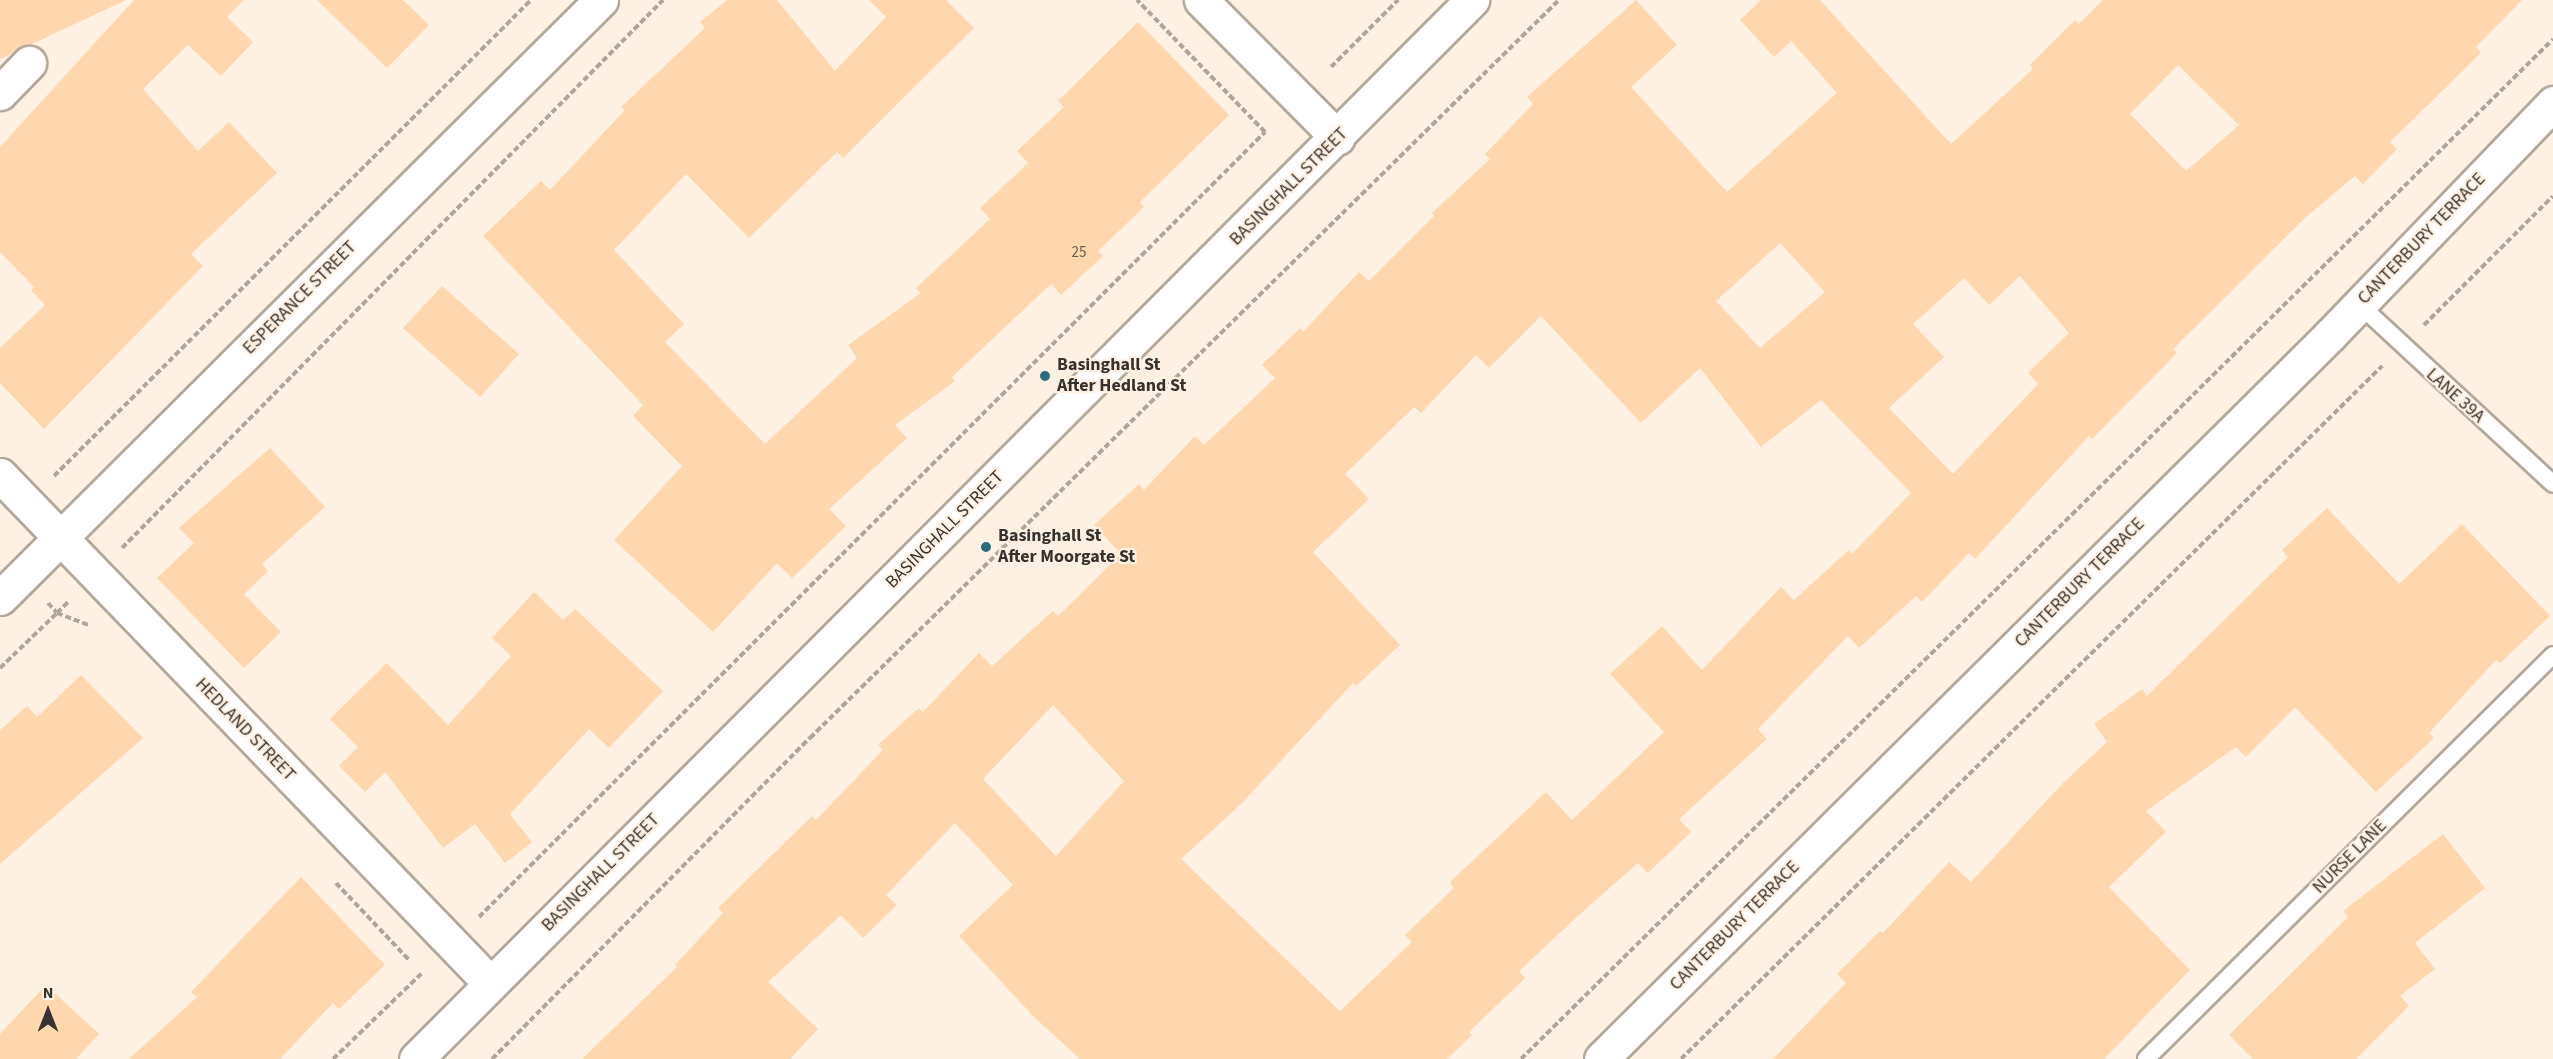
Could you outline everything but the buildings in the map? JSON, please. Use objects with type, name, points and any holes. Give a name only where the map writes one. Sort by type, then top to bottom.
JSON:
[{"type":"street","name":"ESPERANCE STREET","points":[[0,598],[601,0]]},
{"type":"street","points":[[1201,0],[1338,138]]},
{"type":"street","name":"BASINGHALL STREET","points":[[416,1059],[1338,138],[1472,0]]},
{"type":"street","points":[[0,93],[29,63]]},
{"type":"street","name":"CANTERBURY TERRACE","points":[[1601,1059],[2360,304],[2553,103]]},
{"type":"street","name":"HEDLAND STREET","points":[[0,475],[490,983]]},
{"type":"lane","name":"LANE 39A","points":[[2360,304],[2402,347],[2553,484]]},
{"type":"lane","name":"NURSE LANE","points":[[2146,1059],[2553,655]]},
{"type":"path","points":[[27,502],[531,0]]},
{"type":"path","points":[[0,668],[95,575],[663,0]]},
{"type":"path","points":[[476,920],[1265,132],[1137,0]]},
{"type":"path","points":[[1331,67],[1398,0]]},
{"type":"path","points":[[492,1059],[810,738],[1559,0]]},
{"type":"path","points":[[1521,1059],[2553,39]]},
{"type":"path","points":[[1681,1059],[2553,196]]},
{"type":"path","points":[[57,613],[100,629]]},
{"type":"path","points":[[328,875],[423,972]]},
{"type":"path","points":[[333,1059],[428,968]]},
{"type":"place","name":"Basinghall St After Hedland St","points":[[1045,376]]},
{"type":"place","name":"Basinghall St After Moorgate St","points":[[986,547]]}]
